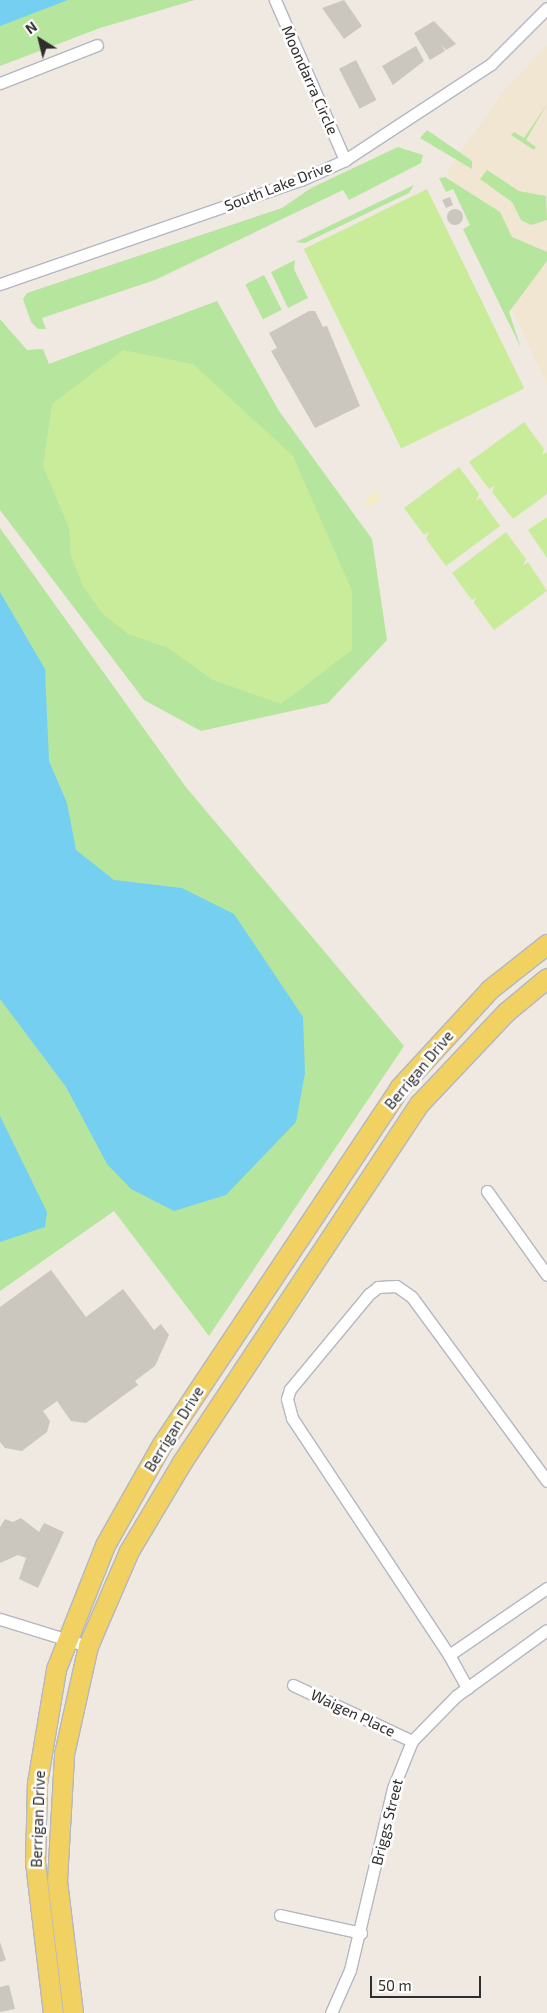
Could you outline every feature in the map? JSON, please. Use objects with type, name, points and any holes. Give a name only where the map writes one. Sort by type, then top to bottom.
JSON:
[{"type":"main road","name":"Berrigan Drive","points":[[52,2013],[35,1834],[43,1736],[65,1639],[105,1545],[162,1444],[399,1088],[490,990],[547,944]]},
{"type":"main road","name":"Berrigan Drive","points":[[73,2013],[59,1898],[57,1830],[64,1754],[88,1646],[129,1551],[232,1386],[419,1104],[506,1012],[547,978]]},
{"type":"main road","points":[[210,1372],[232,1386]]},
{"type":"street","name":"Moondarra Circle","points":[[274,0],[345,160]]},
{"type":"street","name":"South Lake Drive","points":[[0,284],[301,180],[345,160],[491,64],[547,8]]},
{"type":"street","points":[[0,83],[97,45]]},
{"type":"street","points":[[487,1191],[547,1275]]},
{"type":"street","points":[[467,1688],[449,1656],[292,1418],[287,1399],[294,1380],[369,1294],[389,1285],[405,1289],[547,1481]]},
{"type":"street","points":[[449,1656],[547,1588]]},
{"type":"street","points":[[0,1619],[88,1646]]},
{"type":"street","name":"Briggs Street","points":[[333,2012],[361,1933],[393,1788],[412,1741],[467,1688],[547,1630]]},
{"type":"street","name":"Waigen Place","points":[[293,1685],[412,1741]]},
{"type":"street","points":[[280,1915],[361,1933]]},
{"type":"shaded area","points":[[547,45],[547,384],[447,172],[502,93]]},
{"type":"green space","points":[[0,0],[195,0],[100,28],[0,66]]},
{"type":"green space","points":[[547,104],[526,140],[536,147],[534,150],[511,135],[514,132],[524,138]]},
{"type":"green space","points":[[427,130],[472,161],[472,169],[420,138]]},
{"type":"green space","points":[[398,147],[423,155],[421,163],[349,200],[343,190],[155,280],[42,318],[46,329],[38,329],[31,322],[23,299],[27,293],[282,208],[311,188]]},
{"type":"green space","points":[[487,170],[519,191],[546,196],[547,220],[531,225],[521,220],[512,202],[480,179]]},
{"type":"green space","points":[[445,177],[500,212],[512,237],[547,252],[547,261],[509,312],[521,348],[463,229],[470,225],[453,189],[446,192],[439,178]]},
{"type":"green space","points":[[414,185],[409,193],[305,243],[296,242]]},
{"type":"green space","points":[[427,189],[524,389],[401,449],[304,249]]},
{"type":"green space","points":[[295,260],[294,269],[308,298],[288,308],[271,272]]},
{"type":"green space","points":[[264,275],[282,310],[263,319],[245,285]]},
{"type":"green space","points":[[217,301],[279,411],[372,539],[387,640],[328,703],[201,731],[144,700],[0,510],[0,319],[27,350],[43,349],[49,364]]},
{"type":"green space","points":[[123,350],[193,364],[293,456],[352,591],[352,650],[281,704],[213,680],[168,648],[128,634],[102,613],[83,586],[71,556],[69,528],[43,466],[52,404]]},
{"type":"green space","points":[[524,422],[544,449],[542,455],[547,452],[547,494],[513,519],[492,492],[495,485],[489,489],[469,462]]},
{"type":"green space","points":[[459,467],[479,494],[476,501],[480,498],[500,526],[446,566],[426,539],[429,532],[424,535],[404,508]]},
{"type":"green space","points":[[547,517],[547,558],[528,530]]},
{"type":"green space","points":[[0,528],[185,786],[404,1046],[209,1336],[114,1211],[0,1291]]},
{"type":"green space","points":[[506,532],[526,559],[523,566],[528,562],[547,591],[494,630],[474,603],[476,597],[472,600],[452,573]]},
{"type":"sand","points":[[377,489],[380,501],[369,506],[362,503]]},
{"type":"water","points":[[0,0],[68,0],[0,26]]},
{"type":"water","points":[[0,592],[45,669],[49,761],[67,803],[76,850],[114,880],[182,888],[234,914],[303,1017],[305,1073],[296,1122],[226,1195],[174,1211],[131,1189],[107,1164],[66,1087],[0,999]]},
{"type":"water","points":[[0,1116],[47,1212],[45,1227],[0,1242]]},
{"type":"building","points":[[344,0],[362,26],[344,39],[322,8]]},
{"type":"building","points":[[434,21],[456,44],[446,50],[441,44],[445,51],[430,60],[414,33]]},
{"type":"building","points":[[416,46],[424,61],[393,85],[382,66]]},
{"type":"building","points":[[356,60],[376,100],[360,109],[339,69]]},
{"type":"building","points":[[450,197],[453,205],[446,208],[442,200]]},
{"type":"building","points":[[452,209],[458,209],[463,214],[461,223],[452,225],[447,220],[447,214]]},
{"type":"building","points":[[309,311],[315,311],[323,327],[327,326],[360,406],[315,428],[271,351],[277,348],[269,333]]},
{"type":"building","points":[[51,1270],[86,1317],[123,1289],[154,1330],[161,1324],[169,1335],[155,1366],[135,1381],[138,1385],[86,1423],[71,1421],[57,1401],[43,1411],[50,1421],[47,1432],[22,1451],[5,1448],[0,1442],[0,1307]]},
{"type":"building","points":[[21,1518],[39,1532],[44,1523],[64,1532],[38,1588],[19,1579],[26,1558],[18,1555],[0,1563],[0,1527],[5,1519],[13,1522]]},
{"type":"building","points":[[0,1942],[6,1960],[0,1962]]},
{"type":"building","points":[[9,1985],[15,2009],[0,2012],[0,1987]]}]
